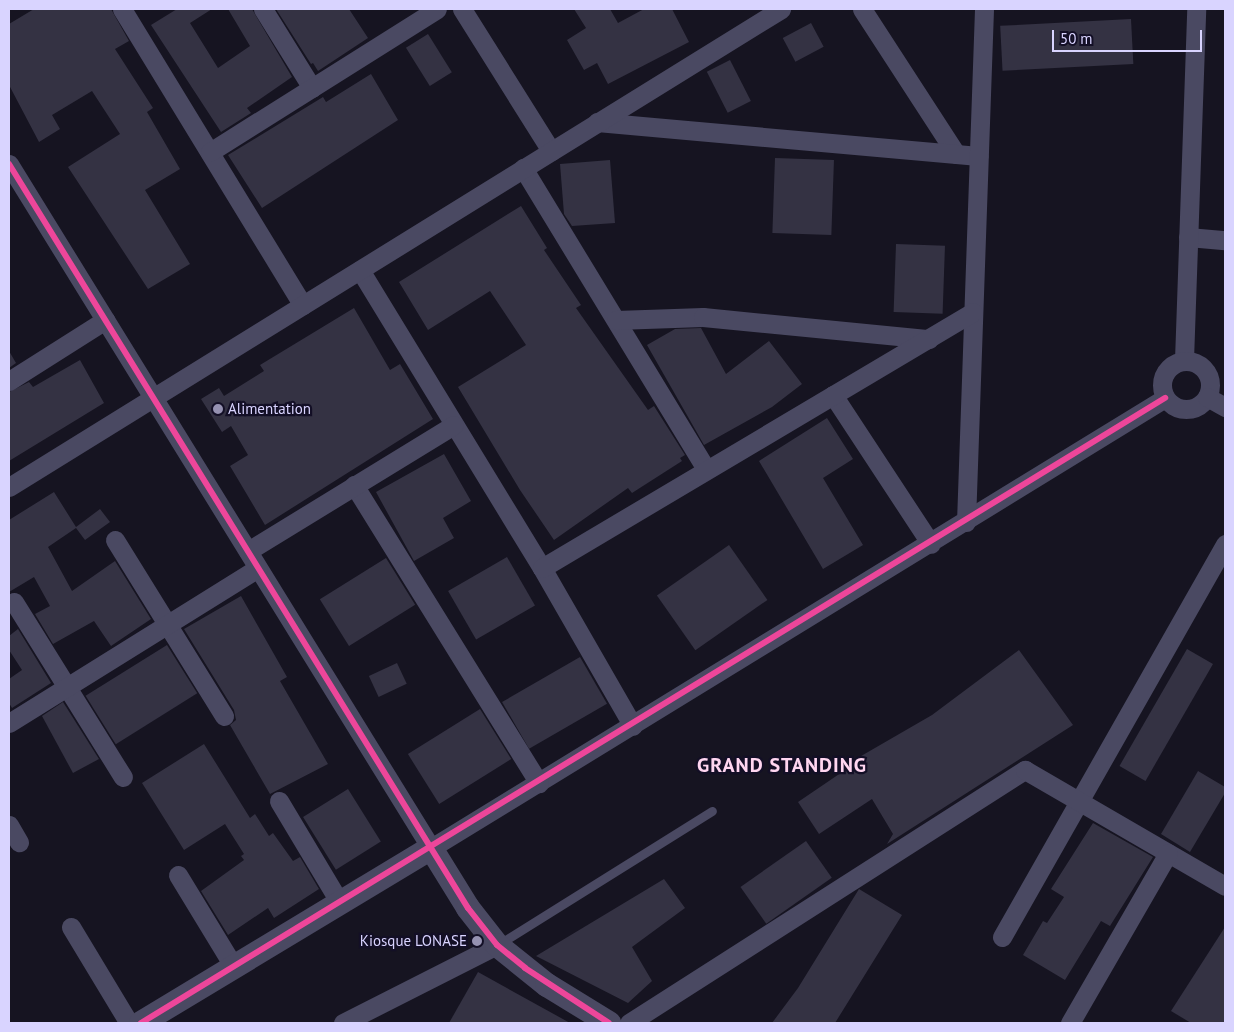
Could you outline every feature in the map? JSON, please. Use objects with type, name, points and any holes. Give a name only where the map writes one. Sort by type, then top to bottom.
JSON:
[{"type":"street","points":[[122,9],[303,305]]},
{"type":"street","points":[[263,9],[312,88]]},
{"type":"street","points":[[210,152],[437,9]]},
{"type":"street","points":[[462,9],[551,151]]},
{"type":"street","points":[[9,487],[781,9]]},
{"type":"street","points":[[862,9],[956,154]]},
{"type":"street","points":[[966,522],[984,9]]},
{"type":"street","points":[[1184,360],[1196,9]]},
{"type":"street","points":[[597,122],[978,156]]},
{"type":"street","points":[[9,164],[468,908],[498,945],[547,985],[609,1023]]},
{"type":"street","points":[[523,168],[706,469]]},
{"type":"street","points":[[1188,237],[1225,240]]},
{"type":"street","points":[[360,270],[542,568],[633,726]]},
{"type":"street","points":[[542,568],[706,469],[974,312]]},
{"type":"street","points":[[616,320],[703,317],[929,339]]},
{"type":"street","points":[[9,381],[105,320]]},
{"type":"street","points":[[1184,360],[1197,363],[1207,372],[1211,384],[1207,397],[1202,404],[1187,409],[1178,408],[1165,398],[1162,390],[1164,374],[1176,362],[1184,360]]},
{"type":"street","points":[[833,396],[931,544]]},
{"type":"street","points":[[1207,397],[1225,407]]},
{"type":"street","points":[[141,1023],[633,726],[1165,398]]},
{"type":"street","points":[[248,551],[454,424]]},
{"type":"street","points":[[354,485],[539,782]]},
{"type":"street","points":[[115,540],[224,716]]},
{"type":"street","points":[[1002,937],[1225,544]]},
{"type":"street","points":[[9,722],[258,568]]},
{"type":"street","points":[[14,602],[123,777]]},
{"type":"street","points":[[629,1023],[1024,770],[1225,886]]},
{"type":"street","points":[[279,802],[340,903]]},
{"type":"street","points":[[9,825],[20,842]]},
{"type":"street","points":[[1070,1023],[1168,853]]},
{"type":"street","points":[[178,875],[234,967]]},
{"type":"street","points":[[71,927],[129,1023]]},
{"type":"street","points":[[343,1023],[498,945]]},
{"type":"lane","points":[[498,945],[712,811]]},
{"type":"building","points":[[34,9],[111,9],[129,41],[115,49],[153,108],[147,112],[180,169],[145,190],[190,264],[148,289],[68,167],[120,134],[92,91],[52,115],[60,129],[39,142],[9,85],[9,24]]},
{"type":"building","points":[[177,9],[212,9],[190,23],[218,68],[250,46],[228,9],[252,9],[292,77],[247,108],[251,113],[221,132],[151,25]]},
{"type":"building","points":[[276,9],[349,9],[368,38],[318,71],[313,63],[311,64]]},
{"type":"building","points":[[574,9],[610,9],[618,23],[644,9],[672,9],[689,42],[608,84],[597,63],[584,70],[567,40],[586,28]]},
{"type":"building","points":[[1131,19],[1133,64],[1003,71],[1000,26]]},
{"type":"building","points":[[811,23],[824,47],[795,62],[783,38]]},
{"type":"building","points":[[428,34],[452,72],[430,86],[406,48]]},
{"type":"building","points":[[730,60],[751,101],[728,113],[707,72]]},
{"type":"building","points":[[371,74],[398,120],[262,208],[228,155],[323,97],[326,102]]},
{"type":"building","points":[[775,158],[834,160],[831,235],[772,233]]},
{"type":"building","points":[[610,160],[615,223],[572,226],[564,214],[560,164]]},
{"type":"building","points":[[521,206],[547,248],[544,250],[581,305],[576,308],[648,410],[654,406],[685,455],[680,458],[682,461],[632,493],[628,488],[554,540],[520,490],[458,387],[526,345],[490,291],[428,330],[399,282]]},
{"type":"building","points":[[896,244],[945,246],[943,314],[894,312]]},
{"type":"building","points":[[354,308],[390,370],[400,364],[433,419],[265,525],[230,466],[248,455],[231,426],[222,432],[201,399],[219,388],[224,396],[264,371],[260,365]]},
{"type":"building","points":[[701,328],[726,374],[769,341],[802,384],[772,407],[704,445],[647,345],[675,329]]},
{"type":"building","points":[[9,351],[16,363],[9,368]]},
{"type":"building","points":[[80,360],[104,403],[9,461],[9,392],[29,382],[33,387]]},
{"type":"building","points":[[827,418],[853,459],[823,478],[863,545],[823,569],[759,461]]},
{"type":"building","points":[[444,454],[471,501],[443,518],[454,538],[414,561],[376,492]]},
{"type":"building","points":[[54,492],[76,527],[100,509],[110,522],[85,540],[76,528],[48,547],[72,591],[115,561],[151,619],[111,646],[94,621],[53,644],[35,614],[50,606],[34,577],[9,592],[9,520]]},
{"type":"building","points":[[729,545],[767,600],[695,650],[657,595]]},
{"type":"building","points":[[507,557],[535,605],[476,639],[448,591]]},
{"type":"building","points":[[386,558],[415,605],[349,646],[320,599]]},
{"type":"building","points":[[241,596],[287,677],[280,681],[328,764],[270,794],[230,725],[236,720],[234,710],[184,629]]},
{"type":"building","points":[[18,629],[51,683],[12,708],[9,703],[9,679],[22,670],[9,650],[9,636]]},
{"type":"building","points":[[167,645],[197,693],[116,744],[86,696]]},
{"type":"building","points":[[1187,649],[1213,664],[1145,781],[1120,766]]},
{"type":"building","points":[[1019,650],[1073,725],[887,844],[893,834],[872,799],[819,834],[798,802],[851,766],[849,763],[932,715]]},
{"type":"building","points":[[580,657],[607,704],[529,749],[502,702]]},
{"type":"building","points":[[397,663],[407,684],[379,697],[369,676]]},
{"type":"building","points":[[63,702],[99,759],[73,773],[42,716]]},
{"type":"building","points":[[480,709],[511,759],[439,804],[408,754]]},
{"type":"building","points":[[204,744],[250,818],[255,814],[269,836],[273,833],[293,861],[300,857],[319,889],[274,918],[268,908],[228,935],[201,891],[244,860],[241,856],[244,854],[225,824],[184,850],[142,783]]},
{"type":"building","points":[[1198,771],[1225,787],[1225,793],[1190,852],[1161,834]]},
{"type":"building","points":[[348,789],[381,842],[336,870],[303,817]]},
{"type":"building","points":[[1093,823],[1153,857],[1110,926],[1101,921],[1065,980],[1023,955],[1043,921],[1047,923],[1064,897],[1051,889]]},
{"type":"building","points":[[806,841],[832,878],[766,924],[740,887]]},
{"type":"building","points":[[664,879],[685,908],[632,947],[652,981],[628,1003],[536,956]]},
{"type":"building","points":[[859,889],[902,915],[835,1023],[772,1023],[798,988]]},
{"type":"building","points":[[1225,927],[1225,1023],[1191,1023],[1171,1011]]},
{"type":"building","points":[[478,972],[570,1023],[449,1023]]},
{"type":"cycle path","points":[[9,164],[468,908],[497,945],[525,968],[609,1023]]},
{"type":"cycle path","points":[[141,1023],[1165,398]]},
{"type":"place","name":"Alimentation","points":[[218,409]]},
{"type":"place","name":"Kiosque LONASE","points":[[477,941]]},
{"type":"district","name":"GRAND STANDING","points":[[782,765]]}]
